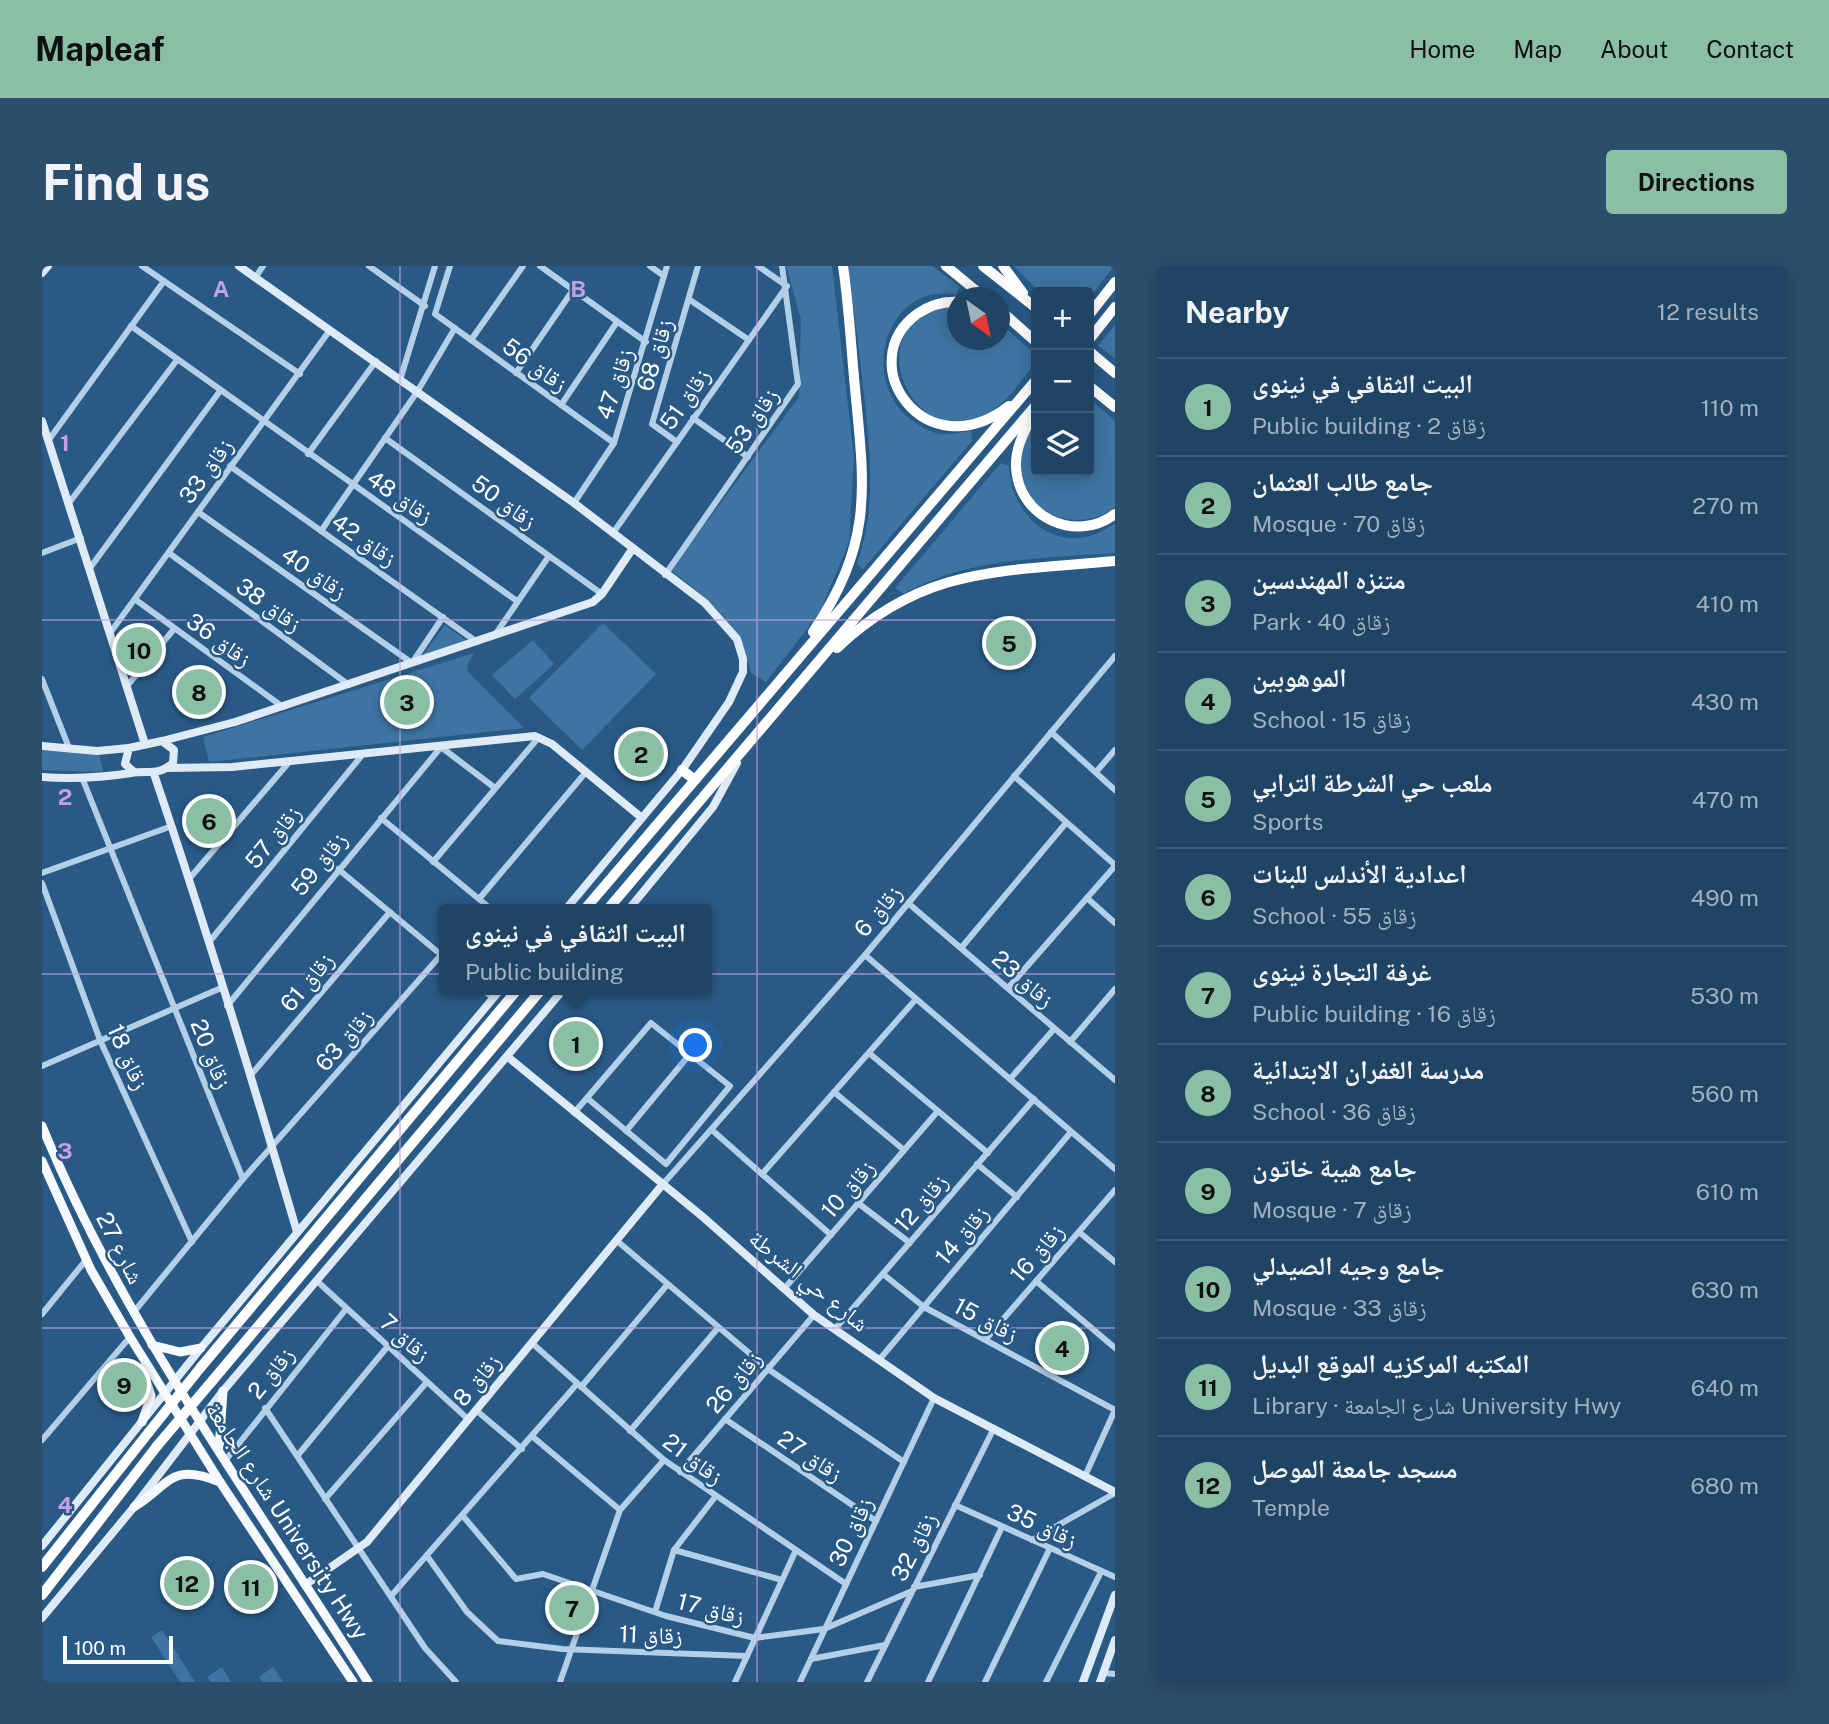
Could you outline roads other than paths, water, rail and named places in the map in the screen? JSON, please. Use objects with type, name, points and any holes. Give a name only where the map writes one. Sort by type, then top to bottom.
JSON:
[{"type":"highway","points":[[784,675],[847,575],[863,514],[863,467],[843,266]]},
{"type":"highway","points":[[946,266],[972,287]]},
{"type":"highway","points":[[983,266],[1031,304]]},
{"type":"highway","points":[[1003,266],[1031,302]]},
{"type":"highway","points":[[1100,300],[1115,274]]},
{"type":"highway","points":[[1094,308],[1115,282]]},
{"type":"highway","points":[[947,303],[924,309],[913,317],[899,337],[893,370],[905,401],[932,423],[958,427],[986,421],[1027,391]]},
{"type":"highway","points":[[1094,334],[1110,314]]},
{"type":"highway","points":[[1010,320],[1031,338]]},
{"type":"highway","points":[[1010,324],[1022,331]]},
{"type":"highway","points":[[1094,355],[1115,373]]},
{"type":"highway","points":[[589,904],[1031,386]]},
{"type":"highway","points":[[1094,390],[1115,407]]},
{"type":"highway","points":[[1101,396],[1115,412]]},
{"type":"highway","points":[[612,904],[1031,413]]},
{"type":"highway","points":[[1033,413],[1022,436],[1016,465],[1017,478],[1028,502],[1046,518],[1070,527],[1093,526],[1115,514]]},
{"type":"highway","points":[[803,681],[869,621],[921,590],[982,574],[1115,561]]},
{"type":"highway","points":[[682,770],[695,780]]},
{"type":"highway","points":[[42,1567],[145,1427],[201,1367],[513,995]]},
{"type":"highway","points":[[42,1595],[157,1446],[537,995]]},
{"type":"main road","name":"شارع 27","points":[[42,1126],[81,1215],[133,1313],[174,1382]]},
{"type":"main road","name":"شارع 27","points":[[42,1161],[86,1260],[165,1394]]},
{"type":"main road","points":[[130,1337],[131,1348],[150,1385],[145,1427]]},
{"type":"main road","points":[[151,1345],[169,1351],[201,1348]]},
{"type":"main road","name":"شارع الجامعة University Hwy","points":[[174,1382],[368,1682]]},
{"type":"main road","points":[[219,1452],[223,1391]]},
{"type":"main road","name":"شارع الجامعة University Hwy","points":[[165,1394],[220,1482],[354,1682]]},
{"type":"main road","points":[[134,1507],[162,1483],[179,1474],[204,1475],[220,1482]]},
{"type":"street","points":[[42,273],[48,266]]},
{"type":"street","points":[[142,266],[300,374]]},
{"type":"street","points":[[239,266],[574,503],[720,617],[737,639],[743,659],[743,672],[736,691],[682,770],[570,904]]},
{"type":"street","points":[[255,278],[263,266]]},
{"type":"street","points":[[369,266],[425,306]]},
{"type":"street","points":[[400,380],[425,306],[435,266]]},
{"type":"street","name":"زقاق 56","points":[[450,266],[435,314],[614,443]]},
{"type":"street","points":[[471,340],[523,266]]},
{"type":"street","points":[[540,266],[646,342]]},
{"type":"street","points":[[650,266],[664,276]]},
{"type":"street","name":"زقاق 47","points":[[574,503],[614,443],[667,266]]},
{"type":"street","name":"زقاق 68","points":[[677,442],[652,424],[698,266]]},
{"type":"street","points":[[758,266],[787,286]]},
{"type":"street","name":"زقاق 53","points":[[665,575],[798,384],[787,286],[782,266]]},
{"type":"street","points":[[48,440],[164,281]]},
{"type":"street","name":"زقاق 51","points":[[613,533],[787,286]]},
{"type":"street","points":[[516,373],[573,290]]},
{"type":"street","points":[[690,300],[748,340]]},
{"type":"street","points":[[561,405],[617,321]]},
{"type":"street","name":"زقاق 48","points":[[131,326],[517,601]]},
{"type":"street","points":[[321,531],[417,392],[455,328]]},
{"type":"street","name":"زقاق 33","points":[[110,633],[330,330]]},
{"type":"street","points":[[69,503],[177,360]]},
{"type":"street","points":[[308,454],[376,361]]},
{"type":"street","points":[[90,568],[220,391]]},
{"type":"street","points":[[693,418],[748,457]]},
{"type":"street","points":[[42,421],[145,744]]},
{"type":"street","name":"زقاق 50","points":[[385,438],[602,594]]},
{"type":"street","name":"زقاق 42","points":[[230,467],[478,642]]},
{"type":"street","name":"زقاق 40","points":[[198,512],[411,663]]},
{"type":"street","points":[[42,553],[81,538]]},
{"type":"street","points":[[42,746],[97,751],[129,748],[193,734],[494,637],[593,602],[602,594],[633,548]]},
{"type":"street","name":"زقاق 38","points":[[169,553],[349,685]]},
{"type":"street","points":[[494,637],[549,556]]},
{"type":"street","name":"زقاق 36","points":[[136,600],[283,707]]},
{"type":"street","points":[[411,663],[443,617]]},
{"type":"street","points":[[127,686],[174,629]]},
{"type":"street","name":"زقاق 6","points":[[663,1184],[865,955],[1115,656]]},
{"type":"street","points":[[42,679],[69,748]]},
{"type":"street","points":[[1051,732],[1115,790]]},
{"type":"street","points":[[42,777],[83,780],[134,772],[153,774],[173,763],[175,752],[193,734]]},
{"type":"street","points":[[167,768],[290,761],[539,737],[549,741],[642,818]]},
{"type":"street","points":[[433,862],[539,737]]},
{"type":"street","points":[[162,741],[198,768]]},
{"type":"street","points":[[441,747],[495,788]]},
{"type":"street","name":"زقاق 59","points":[[227,1006],[441,747]]},
{"type":"street","points":[[633,904],[713,807],[746,747]]},
{"type":"street","points":[[129,748],[124,760],[134,772]]},
{"type":"street","points":[[1096,772],[1115,750]]},
{"type":"street","name":"زقاق 57","points":[[210,941],[363,754]]},
{"type":"street","points":[[189,879],[290,761]]},
{"type":"street","points":[[480,899],[586,772]]},
{"type":"street","points":[[153,774],[210,941],[221,988],[251,1075],[298,1232]]},
{"type":"street","points":[[1008,988],[1115,866],[1014,776]]},
{"type":"street","name":"زقاق 20","points":[[83,780],[243,1179]]},
{"type":"street","points":[[381,818],[486,904]]},
{"type":"street","points":[[961,948],[1066,824]]},
{"type":"street","points":[[42,873],[172,826]]},
{"type":"street","points":[[338,869],[439,953]]},
{"type":"street","name":"زقاق 18","points":[[42,883],[100,1040],[192,1242]]},
{"type":"street","points":[[1087,898],[1115,923]]},
{"type":"street","name":"زقاق 23","points":[[908,903],[1115,1080]]},
{"type":"street","name":"زقاق 61","points":[[251,1075],[390,912]]},
{"type":"street","points":[[865,955],[1115,1169]]},
{"type":"street","name":"زقاق 63","points":[[243,1179],[439,961]]},
{"type":"street","points":[[42,1066],[221,988]]},
{"type":"street","points":[[1070,1042],[1114,991]]},
{"type":"street","points":[[489,995],[493,998]]},
{"type":"street","points":[[42,1546],[145,1427],[165,1394],[201,1348],[496,995]]},
{"type":"street","points":[[42,1618],[134,1507],[223,1391],[559,995]]},
{"type":"street","points":[[762,1174],[916,999]]},
{"type":"street","points":[[574,1113],[651,1023],[730,1086],[666,1164],[587,1098]]},
{"type":"street","points":[[1010,1079],[1054,1029]]},
{"type":"street","points":[[869,1053],[988,1153]]},
{"type":"street","points":[[625,1131],[690,1055]]},
{"type":"street","name":"شارع حي الشرطة","points":[[508,1057],[663,1184],[814,1315],[934,1398],[1115,1493]]},
{"type":"street","points":[[834,1093],[904,1150]]},
{"type":"street","name":"زقاق 12","points":[[835,1329],[1034,1099]]},
{"type":"street","name":"زقاق 10","points":[[784,1289],[938,1111]]},
{"type":"street","points":[[712,1130],[831,1235]]},
{"type":"street","name":"زقاق 14","points":[[879,1360],[1071,1132]]},
{"type":"street","points":[[977,1164],[1017,1197]]},
{"type":"street","points":[[133,1313],[243,1179]]},
{"type":"street","name":"زقاق 8","points":[[305,1585],[367,1542],[663,1184]]},
{"type":"street","name":"زقاق 16","points":[[986,1339],[1115,1190]]},
{"type":"street","points":[[858,1203],[910,1243]]},
{"type":"street","points":[[1079,1232],[1115,1262]]},
{"type":"street","points":[[616,1240],[768,1369],[904,1462]]},
{"type":"street","points":[[42,1314],[86,1260]]},
{"type":"street","name":"زقاق 15","points":[[883,1274],[924,1307],[1115,1410]]},
{"type":"street","points":[[1037,1280],[1115,1348]]},
{"type":"street","name":"زقاق 7","points":[[318,1282],[469,1420]]},
{"type":"street","points":[[391,1596],[667,1285]]},
{"type":"street","name":"زقاق 2","points":[[225,1461],[346,1309]]},
{"type":"street","name":"زقاق 26","points":[[680,1472],[814,1315]]},
{"type":"street","points":[[630,1431],[718,1328]]},
{"type":"street","points":[[42,1440],[130,1337]]},
{"type":"street","name":"زقاق 21","points":[[533,1344],[664,1460],[846,1584]]},
{"type":"street","points":[[298,1455],[388,1346]]},
{"type":"street","points":[[325,1499],[427,1382]]},
{"type":"street","name":"زقاق 30","points":[[800,1682],[934,1398]]},
{"type":"street","points":[[265,1408],[425,1648],[456,1682]]},
{"type":"street","points":[[1085,1476],[1115,1410]]},
{"type":"street","points":[[477,1411],[522,1449]]},
{"type":"street","name":"زقاق 27","points":[[725,1419],[876,1521]]},
{"type":"street","name":"زقاق 32","points":[[867,1682],[994,1428]]},
{"type":"street","points":[[533,1437],[621,1510]]},
{"type":"street","points":[[560,1682],[621,1510],[664,1460]]},
{"type":"street","points":[[1032,1541],[1115,1493]]},
{"type":"street","points":[[655,1612],[674,1550],[715,1497]]},
{"type":"street","name":"زقاق 35","points":[[955,1505],[1115,1577]]},
{"type":"street","name":"زقاق 17","points":[[463,1516],[516,1579],[524,1580],[543,1574],[655,1612],[755,1638],[824,1629],[913,1589],[980,1575]]},
{"type":"street","points":[[928,1682],[1002,1527]]},
{"type":"street","points":[[985,1682],[1050,1548]]},
{"type":"street","points":[[674,1550],[782,1580]]},
{"type":"street","points":[[735,1682],[796,1550]]},
{"type":"street","name":"زقاق 11","points":[[427,1556],[467,1612],[495,1640],[572,1649],[747,1656]]},
{"type":"street","points":[[1046,1682],[1101,1572]]},
{"type":"street","points":[[1083,1682],[1115,1595]]},
{"type":"street","points":[[1101,1678],[1115,1640]]},
{"type":"street","points":[[811,1659],[885,1645]]},
{"type":"street","points":[[1101,1678],[1115,1674]]},
{"type":"place","name":"ملعب حي الشرطة الترابي","points":[[1009,643]]},
{"type":"place","name":"جامع وجيه الصيدلي","points":[[139,650]]},
{"type":"place","name":"مدرسة الغفران الابتدائية","points":[[199,692]]},
{"type":"place","name":"متنزه المهندسين","points":[[407,702]]},
{"type":"place","name":"جامع طالب العثمان","points":[[641,754]]},
{"type":"place","name":"اعدادية الأندلس للبنات","points":[[209,821]]},
{"type":"place","name":"البيت الثقافي في نينوى","points":[[576,1044]]},
{"type":"place","name":"الموهوبين","points":[[1062,1348]]},
{"type":"place","name":"جامع هيبة خاتون","points":[[124,1385]]},
{"type":"place","name":"مسجد جامعة الموصل","points":[[187,1583]]},
{"type":"place","name":"المكتبه المركزيه الموقع البديل","points":[[251,1587]]},
{"type":"place","name":"غرفة التجارة نينوى","points":[[572,1608]]}]
